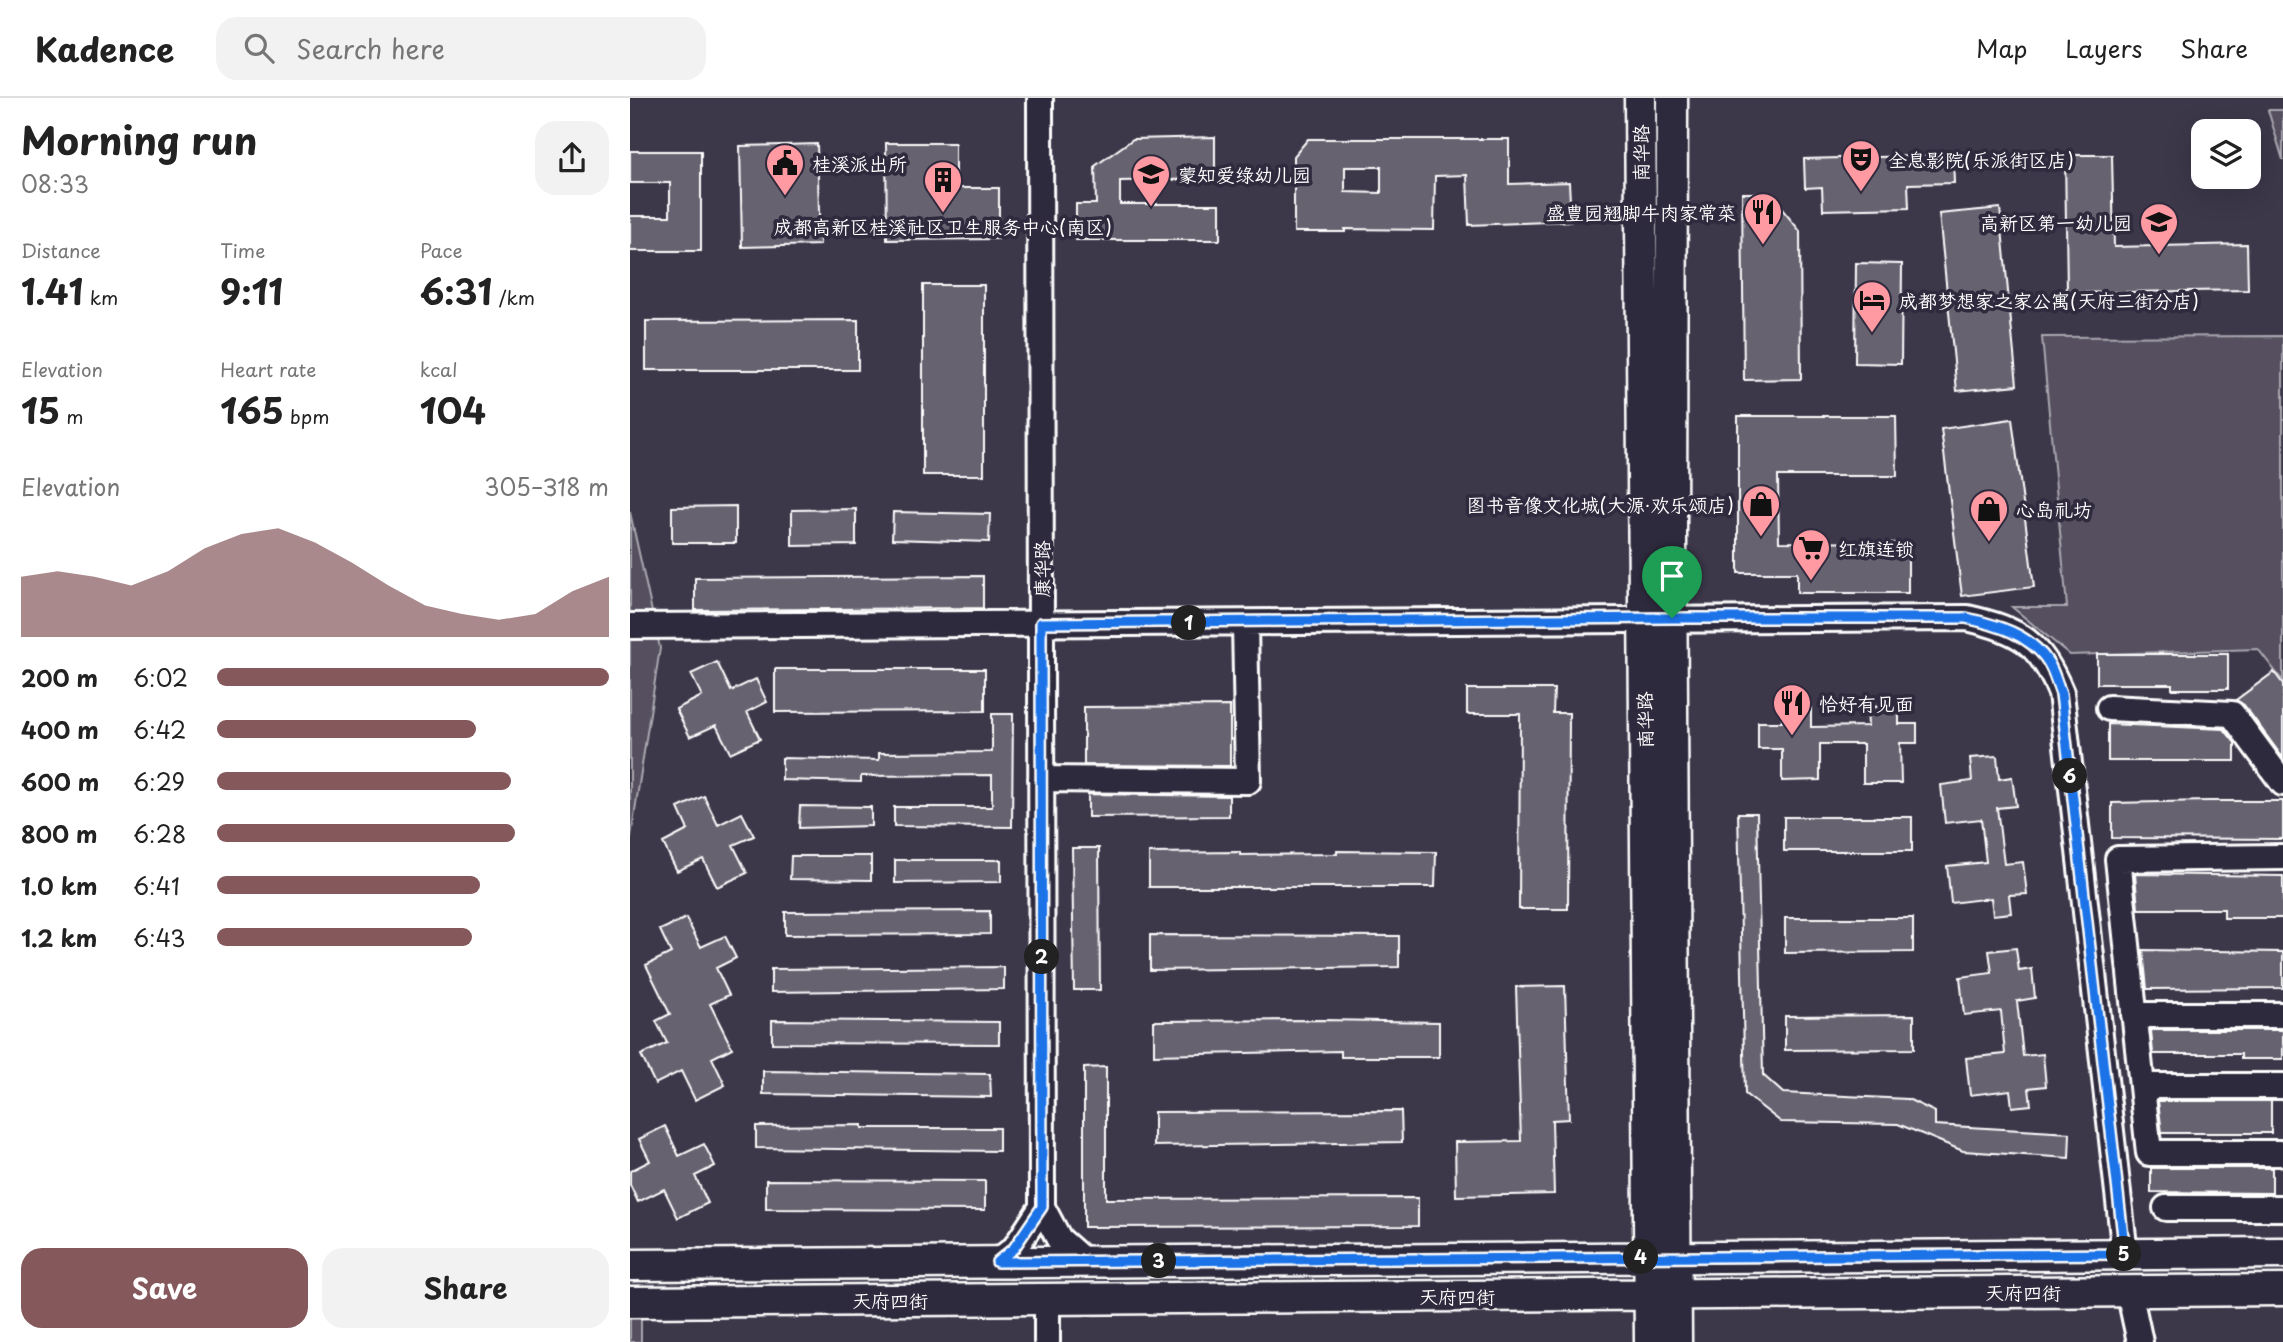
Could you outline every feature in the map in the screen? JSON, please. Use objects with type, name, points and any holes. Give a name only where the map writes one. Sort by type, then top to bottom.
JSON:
[{"type":"main road","name":"南华路","points":[[1640,98],[1658,619],[1663,1294],[1650,1342]]},
{"type":"main road","name":"南华路","points":[[1658,619],[1672,98]]},
{"type":"main road","name":"天府四街","points":[[630,1265],[2283,1253]]},
{"type":"main road","name":"天府四街","points":[[630,1301],[2283,1290]]},
{"type":"main road","name":"南华路","points":[[1663,1294],[1676,1342]]},
{"type":"street","name":"康华路","points":[[1040,98],[1042,1207]]},
{"type":"street","points":[[630,626],[1966,618],[2001,625],[2025,640],[2048,662],[2061,694],[2125,1254]]},
{"type":"street","points":[[1041,779],[1248,781],[1245,624]]},
{"type":"street","points":[[2109,708],[2232,714],[2283,783]]},
{"type":"street","points":[[2283,858],[2118,859],[2149,1153],[2283,1153]]},
{"type":"street","points":[[2134,1015],[2283,1015]]},
{"type":"street","points":[[2142,1086],[2283,1086]]},
{"type":"street","points":[[997,1262],[1014,1248],[1042,1207],[1059,1239],[1084,1261]]},
{"type":"street","points":[[2166,1208],[2283,1208]]},
{"type":"street","points":[[2129,1291],[2140,1342]]},
{"type":"street","points":[[1047,1299],[1047,1342]]},
{"type":"shaded area","points":[[2268,110],[2283,110],[2283,160]]},
{"type":"shaded area","points":[[2283,336],[2283,681],[2258,649],[2070,655],[2012,607],[2067,607],[2042,337]]},
{"type":"shaded area","points":[[630,512],[660,648],[630,843]]},
{"type":"shaded area","points":[[641,1316],[641,1342],[630,1342],[630,1317]]},
{"type":"building","points":[[1215,137],[1215,179],[1120,181],[1120,204],[1220,204],[1220,240],[1076,240],[1076,204],[1096,204],[1095,166],[1133,139]]},
{"type":"building","points":[[1308,139],[1509,139],[1509,184],[1569,182],[1571,221],[1469,225],[1467,175],[1435,176],[1434,230],[1345,229],[1345,232],[1294,232],[1294,156]],"holes":[[[1345,167],[1381,167],[1381,193],[1345,192]]]},
{"type":"building","name":"成都高新区桂溪社区卫生服务中心(南区)","points":[[886,143],[955,143],[955,188],[999,188],[999,239],[887,240]]},
{"type":"building","points":[[817,144],[820,245],[742,247],[740,146]]},
{"type":"building","points":[[630,151],[701,151],[701,251],[630,251],[630,216],[670,216],[670,183],[630,183]]},
{"type":"building","points":[[1953,155],[1954,183],[1908,184],[1909,208],[1823,210],[1822,187],[1805,188],[1804,159]]},
{"type":"building","points":[[2065,155],[2112,155],[2114,247],[2247,244],[2248,290],[2067,293]]},
{"type":"building","points":[[1742,193],[1769,193],[1800,231],[1801,379],[1744,380]]},
{"type":"building","points":[[2000,208],[2017,385],[1957,391],[1939,214]]},
{"type":"building","points":[[1856,263],[1902,264],[1901,364],[1855,363]]},
{"type":"building","points":[[923,285],[984,285],[984,475],[923,475]]},
{"type":"building","points":[[858,320],[858,370],[646,370],[646,321]]},
{"type":"building","points":[[1738,416],[1896,416],[1897,476],[1778,476],[1779,542],[1908,543],[1908,593],[1797,593],[1797,573],[1738,573]]},
{"type":"building","points":[[2012,419],[2034,587],[1962,596],[1941,429]]},
{"type":"building","points":[[736,506],[736,543],[672,543],[672,507]]},
{"type":"building","points":[[856,509],[856,545],[792,546],[792,510]]},
{"type":"building","points":[[893,512],[990,514],[989,542],[892,539]]},
{"type":"building","points":[[983,576],[983,608],[695,610],[695,578]]},
{"type":"building","points":[[2097,654],[2228,654],[2228,689],[2172,689],[2172,684],[2097,684]]},
{"type":"building","points":[[717,662],[731,691],[756,679],[767,702],[747,712],[760,739],[730,753],[716,725],[690,737],[676,709],[702,696],[691,674]]},
{"type":"building","points":[[775,669],[985,669],[985,711],[775,712]]},
{"type":"building","points":[[2274,672],[2283,684],[2283,758],[2244,705],[2236,700]]},
{"type":"building","points":[[1467,689],[1554,689],[1553,713],[1569,713],[1568,909],[1519,909],[1520,714],[1467,714]]},
{"type":"building","points":[[1230,706],[1230,766],[1084,765],[1084,707]]},
{"type":"building","points":[[1899,706],[1899,724],[1917,724],[1917,743],[1900,743],[1901,783],[1863,783],[1863,744],[1820,744],[1820,780],[1782,781],[1782,749],[1758,749],[1758,722],[1782,722],[1782,709],[1811,708],[1811,727],[1868,726],[1867,707]]},
{"type":"building","points":[[992,714],[1013,714],[1012,827],[894,826],[894,807],[992,807],[992,775],[861,776],[861,782],[782,780],[782,758],[879,760],[879,753],[992,752]]},
{"type":"building","points":[[2108,724],[2224,729],[2235,743],[2235,761],[2108,761]]},
{"type":"building","points":[[1997,756],[1999,779],[2012,777],[2016,806],[1997,808],[2004,864],[2023,862],[2027,894],[2009,895],[2011,913],[1993,915],[1991,898],[1951,903],[1947,866],[1986,862],[1981,819],[1945,823],[1941,785],[1972,781],[1970,758]]},
{"type":"building","points":[[1088,794],[1229,796],[1229,816],[1088,817]]},
{"type":"building","points":[[704,796],[718,825],[742,813],[754,836],[733,845],[747,873],[717,887],[703,859],[677,871],[663,843],[688,830],[678,808]]},
{"type":"building","points":[[2283,801],[2283,839],[2112,838],[2112,803]]},
{"type":"building","points":[[800,806],[871,807],[871,826],[799,828]]},
{"type":"building","points":[[1738,813],[1757,813],[1763,1075],[1783,1093],[1908,1099],[1935,1112],[1935,1125],[2070,1133],[2069,1158],[1963,1151],[1898,1124],[1781,1122],[1745,1094]]},
{"type":"building","points":[[1784,817],[1912,817],[1912,851],[1784,851]]},
{"type":"building","points":[[1072,848],[1099,848],[1100,990],[1074,990]]},
{"type":"building","points":[[1337,851],[1436,852],[1435,887],[1149,887],[1149,853],[1337,854]]},
{"type":"building","points":[[791,856],[871,856],[871,880],[790,879]]},
{"type":"building","points":[[895,860],[1001,860],[1001,882],[895,883]]},
{"type":"building","points":[[2135,874],[2283,876],[2283,918],[2224,918],[2224,909],[2138,909]]},
{"type":"building","points":[[990,911],[990,934],[785,935],[785,912]]},
{"type":"building","points":[[686,918],[701,947],[725,936],[736,958],[716,968],[729,995],[710,1004],[732,1048],[712,1058],[725,1085],[695,1100],[681,1071],[655,1084],[641,1055],[667,1043],[656,1021],[670,1014],[646,965],[671,953],[660,930]]},
{"type":"building","points":[[1785,918],[1913,918],[1913,952],[1785,953]]},
{"type":"building","points":[[1150,935],[1399,936],[1399,967],[1150,970]]},
{"type":"building","points":[[2016,948],[2019,971],[2032,969],[2035,998],[2017,1001],[2023,1056],[2043,1054],[2046,1086],[2029,1088],[2031,1105],[2012,1107],[2010,1090],[1970,1095],[1966,1058],[2005,1054],[2001,1011],[1964,1015],[1960,977],[1992,973],[1989,951]]},
{"type":"building","points":[[2143,950],[2283,952],[2283,988],[2147,989]]},
{"type":"building","points":[[1004,967],[1004,989],[771,992],[771,969]]},
{"type":"building","points":[[1565,986],[1569,1119],[1552,1120],[1554,1194],[1456,1196],[1455,1142],[1521,1141],[1516,987]]},
{"type":"building","points":[[1914,1015],[1914,1049],[1785,1050],[1785,1016]]},
{"type":"building","points":[[772,1020],[999,1022],[999,1044],[772,1043]]},
{"type":"building","points":[[1154,1021],[1439,1022],[1439,1057],[1341,1057],[1341,1051],[1154,1055]]},
{"type":"building","points":[[2151,1030],[2283,1030],[2283,1059],[2241,1059],[2241,1054],[2153,1054]]},
{"type":"building","points":[[1106,1067],[1106,1199],[1418,1198],[1418,1226],[1084,1227],[1084,1068]]},
{"type":"building","points":[[763,1071],[990,1074],[991,1097],[763,1094]]},
{"type":"building","points":[[2158,1101],[2271,1101],[2271,1133],[2162,1133]]},
{"type":"building","points":[[1401,1111],[1402,1142],[1154,1146],[1154,1112]]},
{"type":"building","points":[[862,1125],[862,1128],[999,1128],[999,1151],[756,1148],[756,1126]]},
{"type":"building","points":[[665,1126],[679,1156],[704,1144],[715,1166],[695,1176],[708,1203],[678,1218],[664,1189],[638,1202],[630,1185],[630,1171],[650,1161],[639,1139]]},
{"type":"building","points":[[2151,1168],[2272,1168],[2272,1193],[2151,1192]]},
{"type":"building","points":[[766,1180],[985,1181],[985,1210],[766,1209]]},
{"type":"place","name":"全息影院(乐派街区店)","points":[[1861,193]]},
{"type":"place","name":"桂溪派出所","points":[[785,197]]},
{"type":"place","name":"蒙知爱绿幼儿园","points":[[1151,208]]},
{"type":"place","name":"成都高新区桂溪社区卫生服务中心(南区)","points":[[943,214]]},
{"type":"place","name":"盛豊园翘脚牛肉家常菜","points":[[1763,246]]},
{"type":"place","name":"高新区第一幼儿园","points":[[2159,256]]},
{"type":"place","name":"成都梦想家之家公寓(天府三街分店)","points":[[1872,334]]},
{"type":"place","name":"图书音像文化城(大源·欢乐颂店)","points":[[1761,538]]},
{"type":"place","name":"心岛礼坊","points":[[1989,543]]},
{"type":"place","name":"红旗连锁","points":[[1811,582]]},
{"type":"place","name":"恰好有见面","points":[[1792,737]]},
{"type":"route","points":[[1672,618],[1966,618],[2001,625],[2025,640],[2048,662],[2061,694],[2125,1254],[997,1262],[1014,1248],[1042,1207],[1041,623],[1245,624],[1672,618]]}]
